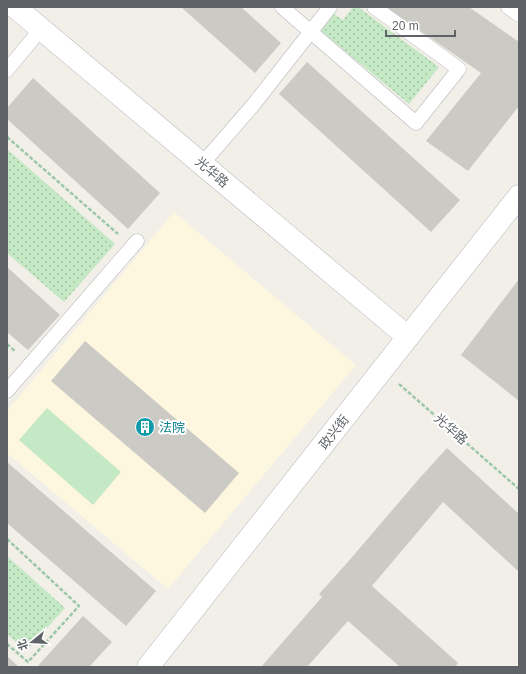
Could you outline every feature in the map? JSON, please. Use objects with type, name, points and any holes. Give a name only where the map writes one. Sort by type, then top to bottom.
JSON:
[{"type":"street","name":"光华路","points":[[15,7],[408,337]]},
{"type":"street","name":"政兴街","points":[[148,667],[519,196]]},
{"type":"lane","points":[[282,7],[416,123],[459,69],[374,7]]},
{"type":"lane","points":[[202,164],[254,104],[330,7]]},
{"type":"lane","points":[[508,7],[519,15]]},
{"type":"lane","points":[[7,70],[41,29]]},
{"type":"lane","points":[[7,391],[135,244]]},
{"type":"path","points":[[7,137],[135,244]]},
{"type":"path","name":"光华路","points":[[382,370],[519,489]]},
{"type":"path","points":[[7,539],[79,606],[28,662],[7,644]]},
{"type":"shaded area","points":[[174,212],[356,365],[168,589],[7,453],[7,411]]},
{"type":"green space","points":[[353,7],[358,7],[439,67],[409,104],[321,31],[334,14],[343,20]]},
{"type":"green space","points":[[7,149],[115,244],[64,302],[7,253]]},
{"type":"green space","points":[[47,408],[121,472],[93,505],[19,440]]},
{"type":"green space","points":[[7,556],[65,608],[26,651],[7,634]]},
{"type":"building","points":[[181,7],[241,7],[281,43],[255,73]]},
{"type":"building","points":[[386,7],[469,7],[519,42],[519,106],[468,171],[426,141],[481,73]]},
{"type":"building","points":[[307,62],[460,200],[431,232],[279,94]]},
{"type":"building","points":[[33,78],[160,193],[128,229],[7,119],[7,108]]},
{"type":"building","points":[[7,267],[60,315],[28,350],[7,332]]},
{"type":"building","points":[[519,279],[518,340],[519,401],[461,355]]},
{"type":"building","name":"法院","points":[[85,341],[239,473],[205,513],[51,381]]},
{"type":"building","points":[[447,448],[519,514],[519,572],[443,502],[372,586],[458,663],[455,667],[400,667],[348,621],[307,667],[261,667],[322,597],[319,594]]},
{"type":"building","points":[[7,462],[156,591],[126,626],[7,523]]},
{"type":"building","points":[[83,616],[112,642],[89,667],[37,667]]},
{"type":"building","points":[[7,656],[19,667],[7,667]]},
{"type":"place","name":"法院","points":[[145,427]]}]
